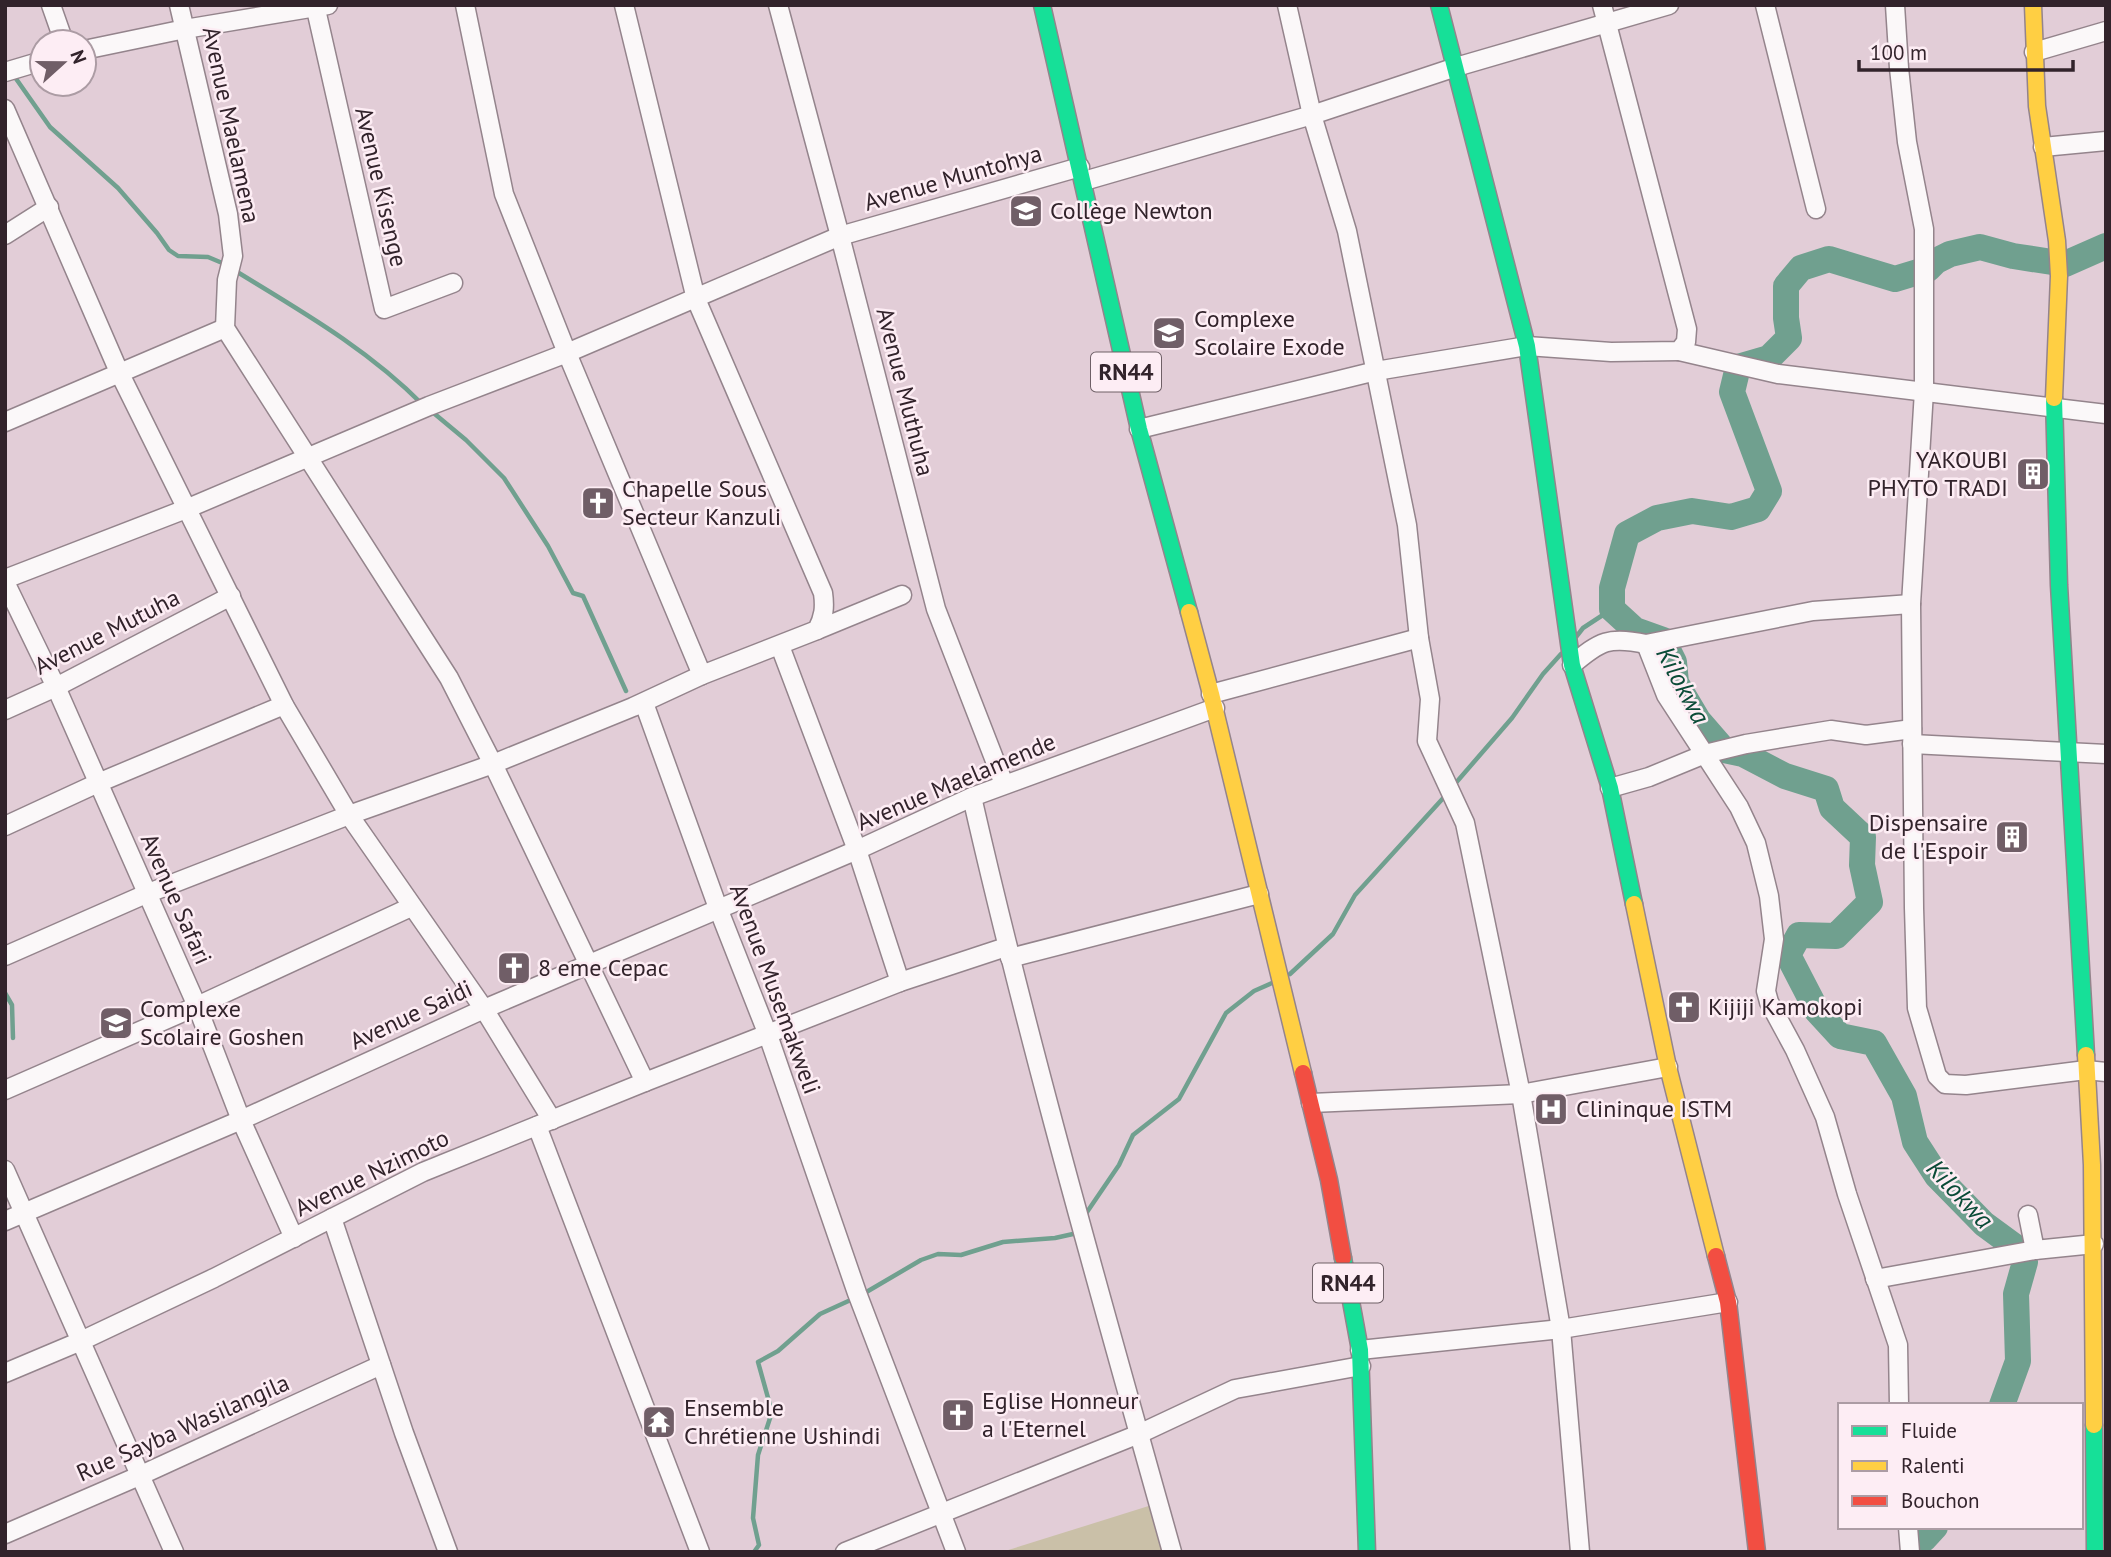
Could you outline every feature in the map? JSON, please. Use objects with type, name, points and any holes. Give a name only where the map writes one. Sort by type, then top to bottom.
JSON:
[{"type":"street","points":[[51,5],[59,28]]},
{"type":"street","name":"Avenue Maelamena","points":[[179,5],[228,215],[233,256],[227,280],[225,328]]},
{"type":"street","points":[[465,5],[504,194],[567,353],[702,675]]},
{"type":"street","points":[[624,5],[696,299],[824,593],[823,619],[817,630]]},
{"type":"street","name":"Avenue Muthuha","points":[[778,5],[936,609],[1004,784]]},
{"type":"street","name":"RN44","points":[[1042,5],[1139,429],[1213,701],[1329,1180],[1361,1358],[1367,1552]]},
{"type":"street","points":[[1287,5],[1312,115],[1347,231],[1407,525],[1419,638],[1430,699],[1427,741],[1465,823],[1521,1094],[1561,1329],[1580,1552]]},
{"type":"street","points":[[1439,5],[1527,346],[1570,651],[1610,788],[1668,1067],[1728,1302],[1757,1552]]},
{"type":"street","name":"Avenue Muntohya","points":[[5,581],[186,509],[425,408],[567,353],[840,236],[1312,115],[1604,14],[1669,5]]},
{"type":"street","points":[[1765,5],[1815,209]]},
{"type":"street","points":[[1895,5],[1907,142],[1924,229],[1924,391],[1911,604],[1917,1008],[1937,1076],[1941,1082],[1951,1086],[2086,1070],[2106,1072]]},
{"type":"street","points":[[2033,5],[2037,106],[2058,263],[2054,407],[2067,752],[2092,1165],[2095,1552]]},
{"type":"street","points":[[98,47],[319,6]]},
{"type":"street","name":"Avenue Kisenge","points":[[319,6],[384,309],[453,283]]},
{"type":"street","points":[[1604,14],[1687,329],[1686,342],[1679,351]]},
{"type":"street","points":[[2034,52],[2106,32]]},
{"type":"street","points":[[9,71],[28,65]]},
{"type":"street","points":[[5,109],[119,372],[284,705],[349,815],[484,1009],[545,1123],[700,1552]]},
{"type":"street","points":[[2043,147],[2106,141]]},
{"type":"street","points":[[5,234],[49,207]]},
{"type":"street","points":[[5,422],[225,328],[449,678],[645,1082]]},
{"type":"street","points":[[1139,429],[1376,371],[1527,346],[1611,352],[1679,351],[1757,369],[1843,384],[1924,391],[2106,414]]},
{"type":"street","name":"Avenue Safari","points":[[5,581],[56,687],[197,1006],[242,1120],[294,1238]]},
{"type":"street","points":[[5,956],[146,894],[349,815],[493,764],[902,594]]},
{"type":"street","name":"Avenue Mutuha","points":[[5,710],[56,687],[231,596]]},
{"type":"street","points":[[1570,651],[1588,651],[1604,642],[1624,639],[1658,641],[1813,611],[1911,604]]},
{"type":"street","name":"Avenue Maelamende","points":[[718,908],[857,850],[972,797],[1213,701],[1419,638]]},
{"type":"street","points":[[1658,641],[1666,695],[1740,807],[1756,843],[1769,897],[1774,939],[1772,962],[1766,981],[1769,1002],[1796,1050],[1825,1117],[1898,1345],[1899,1403]]},
{"type":"street","points":[[780,646],[857,850],[900,982]]},
{"type":"street","name":"Avenue Musemakweli","points":[[644,703],[718,908],[768,1035],[859,1297],[956,1552]]},
{"type":"street","points":[[5,826],[98,783],[284,705]]},
{"type":"street","points":[[1610,788],[1650,777],[1705,754],[1796,734],[1831,730],[2106,754]]},
{"type":"street","points":[[972,797],[1008,953],[1075,1210],[1172,1552]]},
{"type":"street","points":[[768,1035],[900,982],[1008,953],[1259,894]]},
{"type":"street","points":[[5,1090],[197,1006],[411,907]]},
{"type":"street","name":"Avenue Saidi","points":[[5,1221],[242,1120],[484,1009],[718,908]]},
{"type":"street","name":"Avenue Nzimoto","points":[[5,1373],[81,1341],[423,1172],[768,1035]]},
{"type":"street","points":[[1311,1103],[1521,1094],[1668,1067]]},
{"type":"street","points":[[5,1170],[174,1552]]},
{"type":"street","points":[[2028,1215],[2032,1250]]},
{"type":"street","points":[[332,1218],[448,1552]]},
{"type":"street","points":[[1875,1279],[2032,1250],[2094,1244]]},
{"type":"street","points":[[845,1552],[1139,1434],[1235,1389],[1361,1358],[1728,1302]]},
{"type":"street","name":"Rue Sayba Wasilangila","points":[[5,1534],[381,1365]]},
{"type":"street","points":[[1908,1529],[1910,1552]]},
{"type":"shaded area","points":[[1155,1504],[1168,1552],[1002,1552]]},
{"type":"waterway","points":[[12,73],[50,127],[118,188],[169,250],[178,256],[208,257],[227,265]]},
{"type":"waterway","name":"Kilokwa","points":[[2003,1403],[2018,1361],[2016,1294],[2025,1262],[2014,1246],[1984,1224],[1937,1176],[1915,1142],[1904,1096],[1874,1043],[1840,1036],[1817,1011],[1788,955],[1799,935],[1836,936],[1870,902],[1862,865],[1863,837],[1832,808],[1826,789],[1785,776],[1743,754],[1724,750],[1698,720],[1676,683],[1674,662],[1663,640],[1635,630],[1612,609],[1612,588],[1627,534],[1657,518],[1692,511],[1731,517],[1758,509],[1769,491],[1732,392],[1738,367],[1769,358],[1789,338],[1786,286],[1801,268],[1829,259],[1895,279],[1928,269],[1936,261],[1950,254],[1980,247],[2013,256],[2065,264],[2106,246]]},
{"type":"waterway","points":[[234,270],[357,348],[423,405]]},
{"type":"waterway","points":[[430,410],[466,440],[504,478],[548,546],[573,593],[583,596],[626,691]]},
{"type":"waterway","points":[[1576,637],[1583,628],[1612,609]]},
{"type":"waterway","points":[[1454,785],[1512,718],[1543,674],[1561,654]]},
{"type":"waterway","points":[[1290,974],[1333,934],[1355,895],[1446,795]]},
{"type":"waterway","points":[[1085,1215],[1119,1165],[1133,1135],[1179,1099],[1226,1013],[1254,991],[1272,983]]},
{"type":"waterway","points":[[5,993],[12,1005],[13,1038]]},
{"type":"waterway","points":[[863,1294],[921,1260],[938,1254],[961,1255],[1003,1242],[1073,1234],[1077,1229]]},
{"type":"waterway","points":[[754,1552],[759,1545],[753,1518],[758,1455],[772,1412],[758,1362],[778,1351],[820,1314],[855,1298]]},
{"type":"waterway","name":"Kilokwa","points":[[1924,1539],[1933,1529]]},
{"type":"traffic: fast","points":[[1042,5],[1139,429],[1189,612]]},
{"type":"traffic: fast","points":[[1439,5],[1527,346],[1572,665],[1610,788],[1634,904]]},
{"type":"traffic: fast","points":[[2054,398],[2059,585],[2086,1055]]},
{"type":"traffic: fast","points":[[1343,1258],[1360,1350],[1367,1552]]},
{"type":"traffic: fast","points":[[2094,1425],[2095,1552]]},
{"type":"traffic: slow","points":[[2033,5],[2037,106],[2057,241],[2059,276],[2054,398]]},
{"type":"traffic: slow","points":[[1189,612],[1303,1073]]},
{"type":"traffic: slow","points":[[1634,904],[1668,1067],[1716,1256]]},
{"type":"traffic: slow","points":[[2086,1055],[2092,1165],[2094,1425]]},
{"type":"traffic: jam","points":[[1303,1073],[1329,1180],[1343,1258]]},
{"type":"traffic: jam","points":[[1716,1256],[1728,1302],[1757,1552]]},
{"type":"place","name":"Collège Newton","points":[[1026,211]]},
{"type":"place","name":"Complexe Scolaire Exode","points":[[1169,333]]},
{"type":"place","name":"YAKOUBI PHYTO TRADI","points":[[2033,474]]},
{"type":"place","name":"Chapelle Sous Secteur Kanzuli","points":[[598,503]]},
{"type":"place","name":"Dispensaire de l'Espoir","points":[[2012,837]]},
{"type":"place","name":"8 eme Cepac","points":[[514,968]]},
{"type":"place","name":"Kijiji Kamokopi","points":[[1684,1007]]},
{"type":"place","name":"Complexe Scolaire Goshen","points":[[116,1023]]},
{"type":"place","name":"Clininque ISTM","points":[[1551,1109]]},
{"type":"place","name":"Eglise Honneur a l'Eternel","points":[[958,1415]]},
{"type":"place","name":"Ensemble Chrétienne Ushindi","points":[[659,1422]]}]
